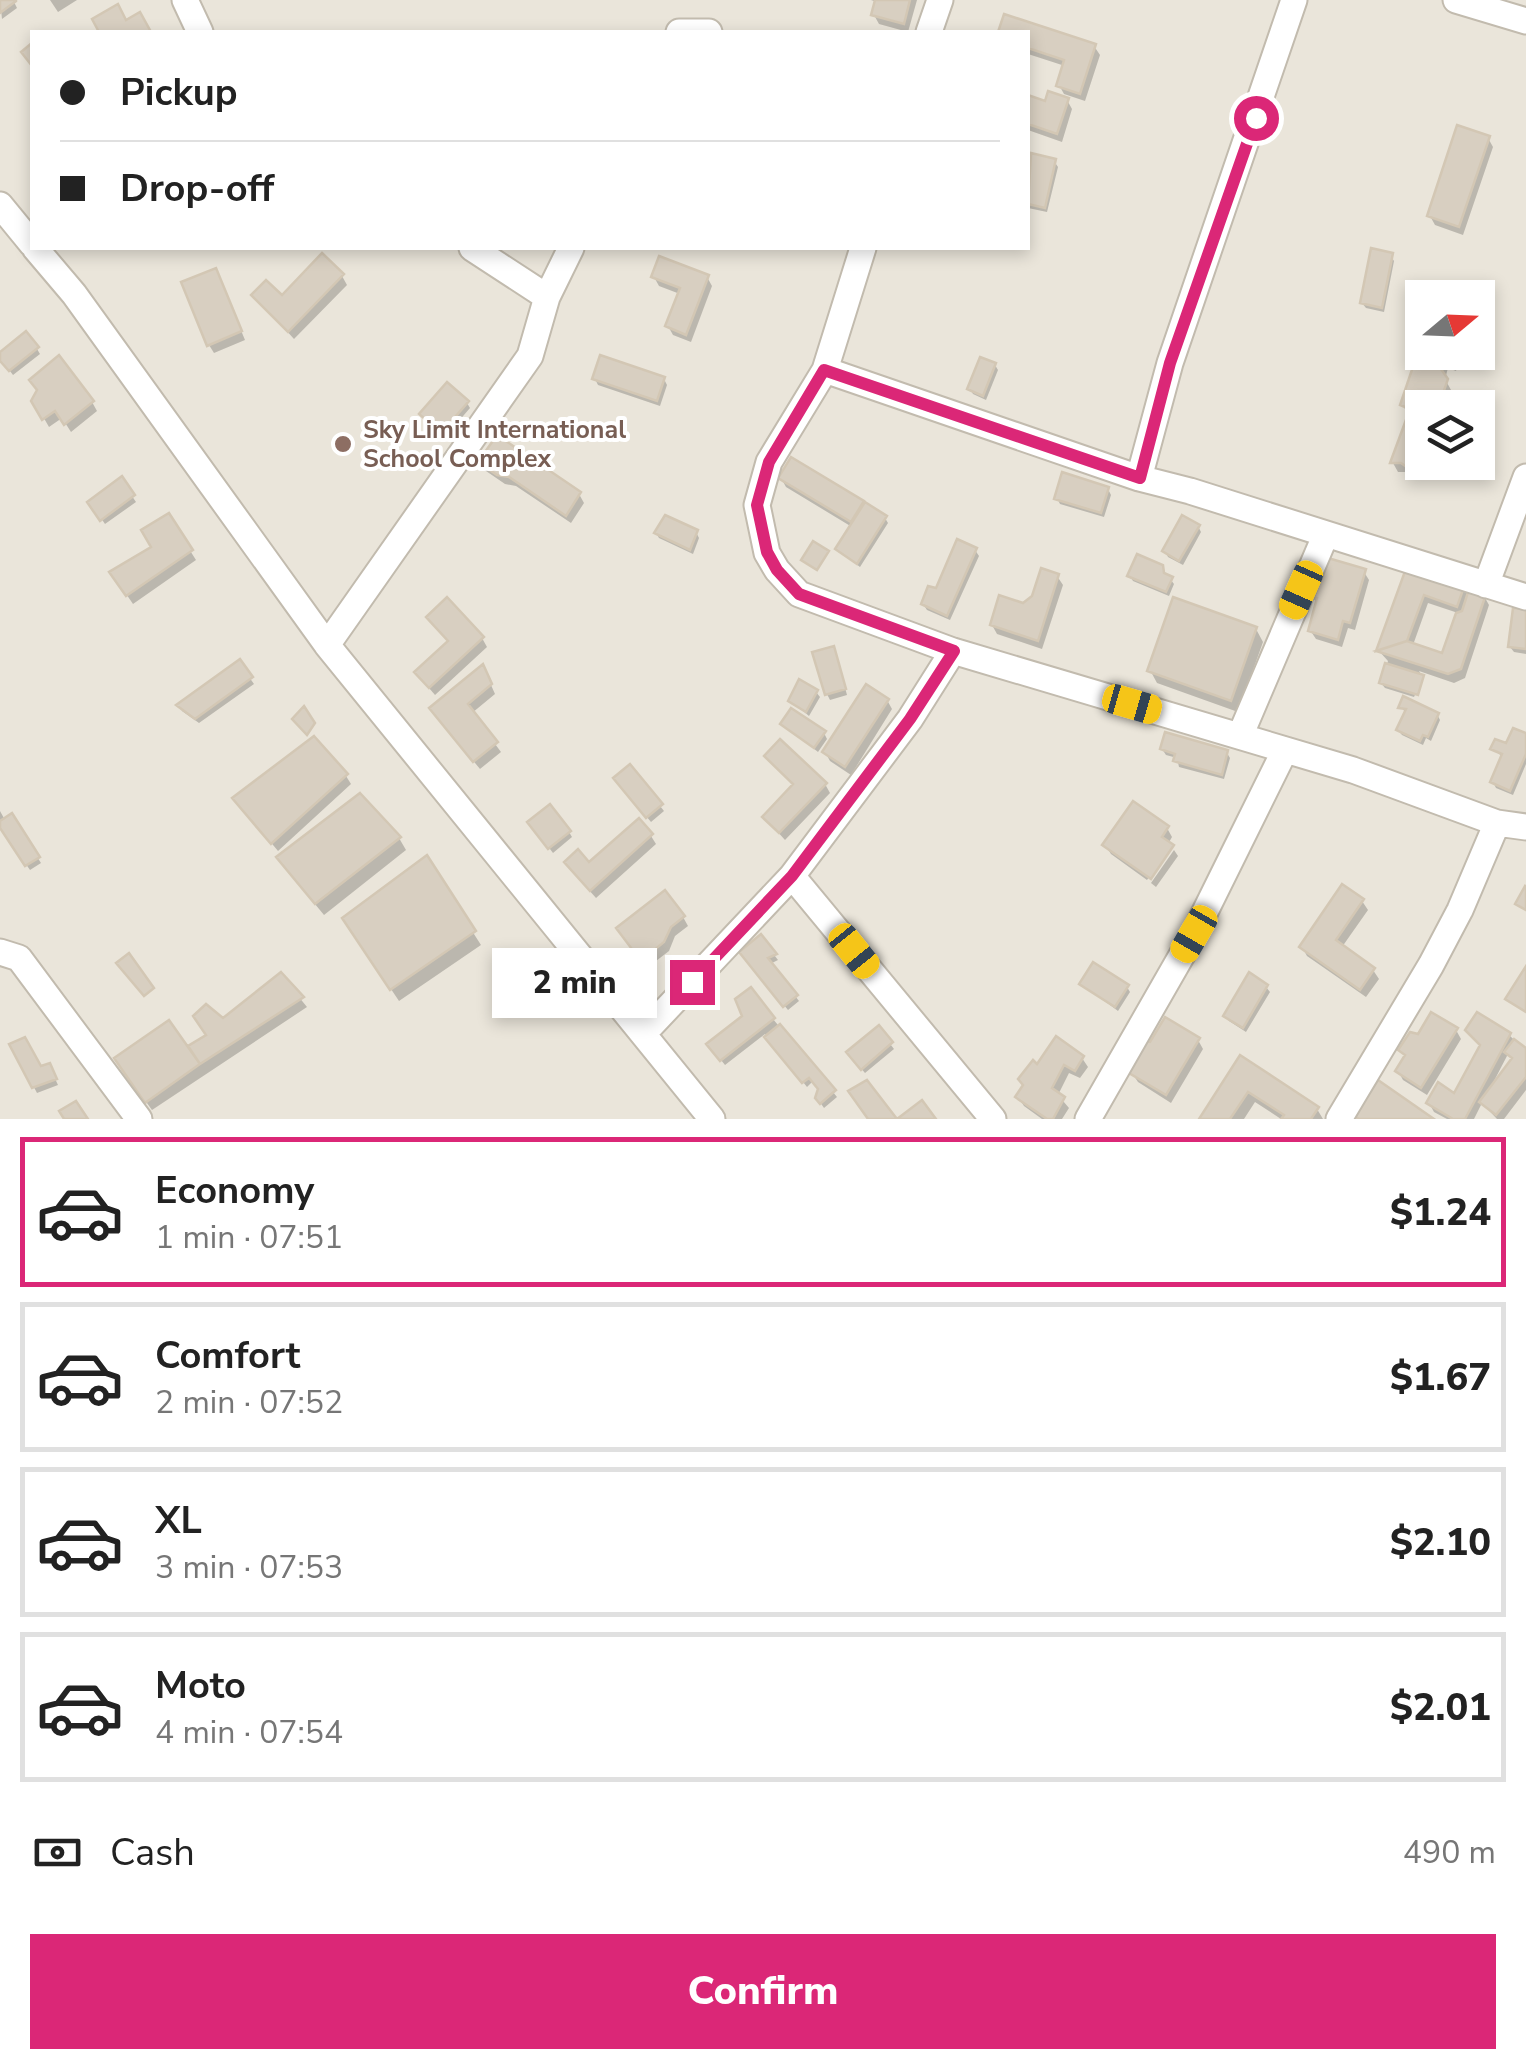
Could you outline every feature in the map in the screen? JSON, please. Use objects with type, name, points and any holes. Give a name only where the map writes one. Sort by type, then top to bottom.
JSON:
[{"type":"street","points":[[185,0],[199,30]]},
{"type":"street","points":[[1140,478],[1170,363],[1294,0]]},
{"type":"street","points":[[1456,0],[1526,22]]},
{"type":"street","points":[[0,205],[30,241]]},
{"type":"street","points":[[37,250],[74,294],[327,645],[712,1119]]},
{"type":"street","points":[[475,250],[547,297]]},
{"type":"street","points":[[327,645],[530,356],[547,297],[570,250]]},
{"type":"street","points":[[862,250],[824,370],[769,462],[757,505],[767,552],[799,594],[954,651],[1353,770],[1497,823],[1526,827]]},
{"type":"street","points":[[824,370],[1140,478],[1526,597]]},
{"type":"street","points":[[1486,585],[1526,477]]},
{"type":"street","points":[[1240,736],[1326,534]]},
{"type":"street","points":[[643,1034],[792,876],[910,719],[954,651]]},
{"type":"street","points":[[1088,1119],[1194,934],[1285,750]]},
{"type":"street","points":[[1340,1119],[1445,938],[1497,823]]},
{"type":"street","points":[[792,876],[993,1119]]},
{"type":"street","points":[[0,952],[19,958],[139,1119]]},
{"type":"shaded area","points":[[0,0],[1526,0],[1526,1119],[0,1119]]},
{"type":"building","points":[[0,0],[16,0],[16,1],[0,13]]},
{"type":"building","points":[[875,0],[910,0],[904,24],[871,15]]},
{"type":"building","points":[[118,4],[126,20],[140,12],[150,30],[98,30],[92,19]]},
{"type":"building","points":[[1004,14],[1096,44],[1080,94],[1056,86],[1064,60],[1030,49],[1030,30],[999,30]]},
{"type":"building","points":[[30,45],[30,63],[21,52]]},
{"type":"building","points":[[1048,91],[1069,98],[1057,134],[1030,125],[1030,96],[1045,101]]},
{"type":"building","points":[[1457,125],[1490,136],[1459,227],[1427,216]]},
{"type":"building","points":[[1031,153],[1056,159],[1045,208],[1030,204]]},
{"type":"building","points":[[1371,248],[1393,253],[1382,308],[1360,303]]},
{"type":"building","points":[[322,253],[344,274],[288,332],[251,295],[266,280],[282,295]]},
{"type":"building","points":[[659,256],[709,275],[686,335],[665,326],[680,288],[651,277]]},
{"type":"building","points":[[216,268],[242,331],[207,346],[181,282]]},
{"type":"building","points":[[26,331],[39,347],[9,371],[0,361],[0,352]]},
{"type":"building","points":[[59,355],[94,401],[64,425],[55,411],[42,420],[31,401],[37,390],[29,380]]},
{"type":"building","points":[[600,355],[665,377],[657,401],[592,379]]},
{"type":"building","points":[[980,357],[996,363],[983,396],[967,389]]},
{"type":"building","points":[[1412,370],[1442,370],[1448,379],[1444,390],[1405,390]]},
{"type":"building","points":[[447,382],[469,401],[441,433],[419,414]]},
{"type":"building","points":[[1405,422],[1405,466],[1390,463]]},
{"type":"building","points":[[497,435],[581,492],[566,516],[509,477],[497,475],[478,462]]},
{"type":"building","points":[[791,457],[864,501],[851,522],[778,478]]},
{"type":"building","points":[[1062,472],[1109,487],[1101,513],[1054,499]]},
{"type":"building","points":[[122,476],[135,495],[100,521],[87,502]]},
{"type":"building","points":[[865,502],[887,516],[857,564],[835,549]]},
{"type":"building","points":[[169,513],[193,550],[126,596],[109,572],[151,547],[141,530]]},
{"type":"building","points":[[665,515],[698,530],[690,550],[654,533]]},
{"type":"building","points":[[1182,515],[1200,525],[1179,561],[1162,551]]},
{"type":"building","points":[[957,539],[977,548],[947,616],[921,604],[928,586],[936,588]]},
{"type":"building","points":[[813,541],[829,551],[817,570],[801,560]]},
{"type":"building","points":[[1137,554],[1163,565],[1164,573],[1173,577],[1166,592],[1127,576]]},
{"type":"building","points":[[1321,556],[1366,569],[1350,623],[1343,621],[1338,640],[1308,631],[1317,598],[1310,596]]},
{"type":"building","points":[[1408,563],[1465,584],[1457,607],[1424,595],[1407,641],[1376,651]]},
{"type":"building","points":[[1041,568],[1059,574],[1038,641],[990,625],[999,595],[1023,603],[1032,596]]},
{"type":"building","points":[[1469,589],[1486,594],[1461,669],[1448,674],[1376,651],[1407,641],[1442,653]]},
{"type":"building","points":[[447,597],[484,637],[429,688],[414,672],[448,641],[426,617]]},
{"type":"building","points":[[1173,597],[1257,627],[1231,701],[1147,671]]},
{"type":"building","points":[[1513,608],[1526,609],[1526,649],[1508,647]]},
{"type":"building","points":[[834,646],[846,689],[825,695],[812,652]]},
{"type":"building","points":[[240,659],[253,677],[195,719],[176,705]]},
{"type":"building","points":[[1385,663],[1424,675],[1418,695],[1379,683]]},
{"type":"building","points":[[483,664],[492,684],[468,704],[498,742],[473,762],[429,708]]},
{"type":"building","points":[[799,679],[818,690],[806,712],[788,701]]},
{"type":"building","points":[[866,684],[889,699],[845,767],[822,752]]},
{"type":"building","points":[[1403,696],[1439,713],[1428,737],[1423,735],[1420,741],[1396,730],[1406,709],[1398,708]]},
{"type":"building","points":[[304,706],[315,723],[307,735],[292,719]]},
{"type":"building","points":[[791,708],[826,731],[814,748],[780,724]]},
{"type":"building","points":[[1513,728],[1526,733],[1526,754],[1510,791],[1490,782],[1502,754],[1490,749],[1495,739],[1506,743]]},
{"type":"building","points":[[1165,732],[1228,750],[1222,775],[1173,761],[1175,754],[1160,749]]},
{"type":"building","points":[[314,736],[348,774],[271,844],[232,798]]},
{"type":"building","points":[[780,739],[827,783],[779,833],[762,817],[793,784],[764,756]]},
{"type":"building","points":[[630,764],[663,804],[646,818],[613,778]]},
{"type":"building","points":[[360,793],[401,837],[315,904],[276,857]]},
{"type":"building","points":[[1133,801],[1169,826],[1162,837],[1174,845],[1151,879],[1102,845]]},
{"type":"building","points":[[550,804],[571,831],[548,849],[527,822]]},
{"type":"building","points":[[12,813],[40,857],[25,866],[0,828],[0,821]]},
{"type":"building","points":[[639,818],[653,834],[590,891],[564,862],[578,849],[589,862]]},
{"type":"building","points":[[427,855],[476,931],[390,990],[342,918]]},
{"type":"building","points":[[1342,884],[1364,899],[1336,940],[1375,968],[1360,990],[1299,947]]},
{"type":"building","points":[[1526,887],[1526,910],[1515,904]]},
{"type":"building","points":[[665,890],[685,916],[671,927],[664,942],[641,961],[616,928]]},
{"type":"building","points":[[761,934],[777,954],[768,958],[798,995],[783,1007],[739,952]]},
{"type":"building","points":[[129,953],[154,988],[144,996],[116,963]]},
{"type":"building","points":[[1093,962],[1129,985],[1115,1007],[1079,984]]},
{"type":"building","points":[[1526,966],[1526,1012],[1505,999]]},
{"type":"building","points":[[281,972],[304,997],[200,1064],[188,1046],[206,1035],[193,1016],[206,1004],[223,1018]]},
{"type":"building","points":[[1249,972],[1268,985],[1243,1028],[1223,1016]]},
{"type":"building","points":[[751,987],[775,1018],[720,1061],[706,1044],[742,1016],[735,999]]},
{"type":"building","points":[[1431,1012],[1458,1028],[1421,1088],[1395,1071],[1405,1055],[1398,1050],[1410,1032],[1418,1034]]},
{"type":"building","points":[[1477,1012],[1511,1033],[1465,1119],[1453,1119],[1426,1103],[1438,1082],[1454,1093],[1480,1045],[1465,1030]]},
{"type":"building","points":[[1165,1017],[1200,1038],[1166,1095],[1129,1073],[1134,1065],[1132,1058],[1144,1041],[1150,1042]]},
{"type":"building","points":[[169,1020],[200,1064],[145,1103],[114,1058]]},
{"type":"building","points":[[780,1024],[836,1090],[820,1104],[815,1098],[818,1089],[809,1078],[802,1083],[764,1037]]},
{"type":"building","points":[[879,1025],[893,1042],[861,1070],[846,1052]]},
{"type":"building","points":[[1056,1036],[1084,1056],[1075,1071],[1064,1065],[1052,1088],[1065,1097],[1053,1119],[1047,1119],[1015,1097],[1023,1085],[1018,1079],[1033,1060],[1037,1064]]},
{"type":"building","points":[[25,1037],[41,1066],[50,1063],[57,1079],[32,1088],[9,1044]]},
{"type":"building","points":[[1514,1039],[1526,1048],[1526,1077],[1496,1115],[1479,1102],[1512,1058],[1504,1052]]},
{"type":"building","points":[[1240,1055],[1319,1107],[1311,1119],[1281,1119],[1284,1115],[1248,1092],[1230,1119],[1199,1119]]},
{"type":"building","points":[[867,1080],[897,1119],[868,1119],[848,1091]]},
{"type":"building","points":[[1378,1080],[1434,1119],[1354,1116]]},
{"type":"building","points":[[922,1100],[936,1119],[897,1119]]},
{"type":"building","points":[[76,1101],[88,1119],[64,1119],[59,1111]]},
{"type":"place","name":"Sky Limit International School Complex","points":[[343,444]]},
{"type":"route","points":[[692,982],[792,876],[910,719],[954,651],[799,594],[767,552],[757,505],[769,462],[824,370],[1140,478],[1170,363],[1256,118]]}]
